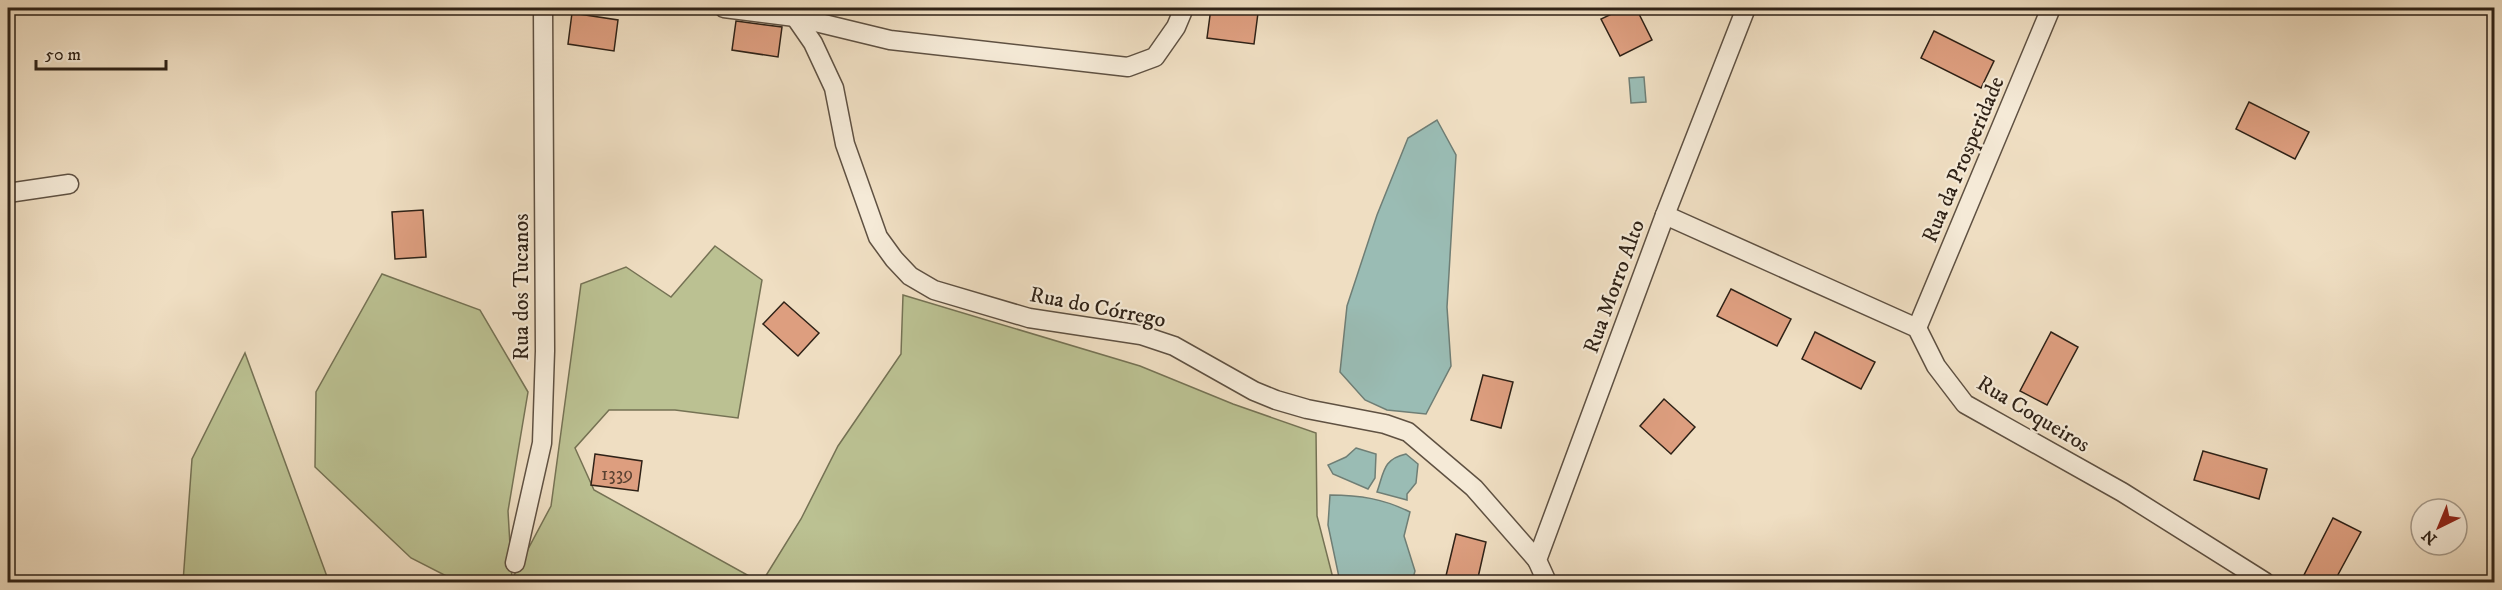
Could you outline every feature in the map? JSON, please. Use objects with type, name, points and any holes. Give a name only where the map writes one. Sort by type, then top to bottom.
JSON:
[{"type":"street","name":"Rua dos Tucanos","points":[[515,563],[542,443],[545,351],[543,8]]},
{"type":"street","points":[[724,8],[795,17],[890,40],[1128,67],[1155,57],[1176,27],[1184,8]]},
{"type":"street","name":"Rua Morro Alto","points":[[1538,560],[1665,215],[1746,8]]},
{"type":"street","name":"Rua da Prosperidade","points":[[1917,328],[2051,8]]},
{"type":"street","name":"Rua do Córrego","points":[[795,17],[813,43],[834,88],[845,144],[878,237],[894,260],[910,276],[934,290],[1029,318],[1141,335],[1174,346],[1254,391],[1276,400],[1307,409],[1385,424],[1408,432],[1474,488],[1538,560]]},
{"type":"street","points":[[8,193],[69,184]]},
{"type":"street","points":[[1665,215],[1917,328]]},
{"type":"street","name":"Rua Coqueiros","points":[[1917,328],[1936,366],[1965,404],[2122,492],[2265,582]]},
{"type":"street","points":[[1538,560],[1547,582]]},
{"type":"green space","points":[[715,246],[762,280],[738,418],[675,410],[609,410],[575,448],[594,490],[760,582],[458,582],[411,558],[315,467],[316,392],[382,274],[480,310],[528,392],[508,511],[512,579],[551,506],[581,284],[626,267],[671,297]]},
{"type":"green space","points":[[903,295],[1140,366],[1233,404],[1316,433],[1317,516],[1334,582],[762,582],[801,519],[838,446],[901,354]]},
{"type":"green space","points":[[245,353],[329,582],[183,582],[192,459]]},
{"type":"water","points":[[1644,77],[1646,102],[1631,103],[1629,78]]},
{"type":"water","points":[[1437,120],[1456,155],[1447,307],[1451,366],[1426,414],[1387,410],[1365,400],[1340,372],[1347,306],[1377,215],[1408,138]]},
{"type":"water","points":[[1356,448],[1376,454],[1375,478],[1368,489],[1333,474],[1328,465],[1346,457]]},
{"type":"water","points":[[1406,454],[1418,464],[1416,483],[1407,494],[1407,500],[1377,492],[1389,463],[1398,456]]},
{"type":"water","points":[[1330,495],[1372,499],[1410,512],[1404,536],[1415,571],[1412,582],[1340,582],[1328,525]]},
{"type":"building","points":[[1211,8],[1258,13],[1254,44],[1207,38]]},
{"type":"building","points":[[1624,8],[1636,8],[1652,40],[1620,56],[1601,19]]},
{"type":"building","points":[[572,13],[618,20],[614,51],[568,44]]},
{"type":"building","points":[[736,21],[782,27],[778,57],[732,50]]},
{"type":"building","points":[[1934,31],[1994,61],[1981,88],[1921,58]]},
{"type":"building","points":[[2249,102],[2309,132],[2295,159],[2236,129]]},
{"type":"building","points":[[423,210],[426,257],[395,259],[392,212]]},
{"type":"building","points":[[1731,289],[1791,319],[1777,346],[1717,316]]},
{"type":"building","points":[[784,302],[819,333],[798,356],[763,324]]},
{"type":"building","points":[[1815,332],[1875,362],[1861,389],[1802,359]]},
{"type":"building","points":[[2051,332],[2078,347],[2047,405],[2020,391]]},
{"type":"building","points":[[1483,375],[1513,382],[1501,428],[1471,420]]},
{"type":"building","points":[[1664,399],[1695,427],[1671,454],[1640,426]]},
{"type":"building","points":[[2203,451],[2267,469],[2259,499],[2194,480]]},
{"type":"building","points":[[595,454],[642,461],[638,491],[591,485]]},
{"type":"building","points":[[2333,518],[2361,532],[2334,582],[2314,582],[2303,577]]},
{"type":"building","points":[[1456,534],[1486,542],[1477,582],[1445,580]]}]
